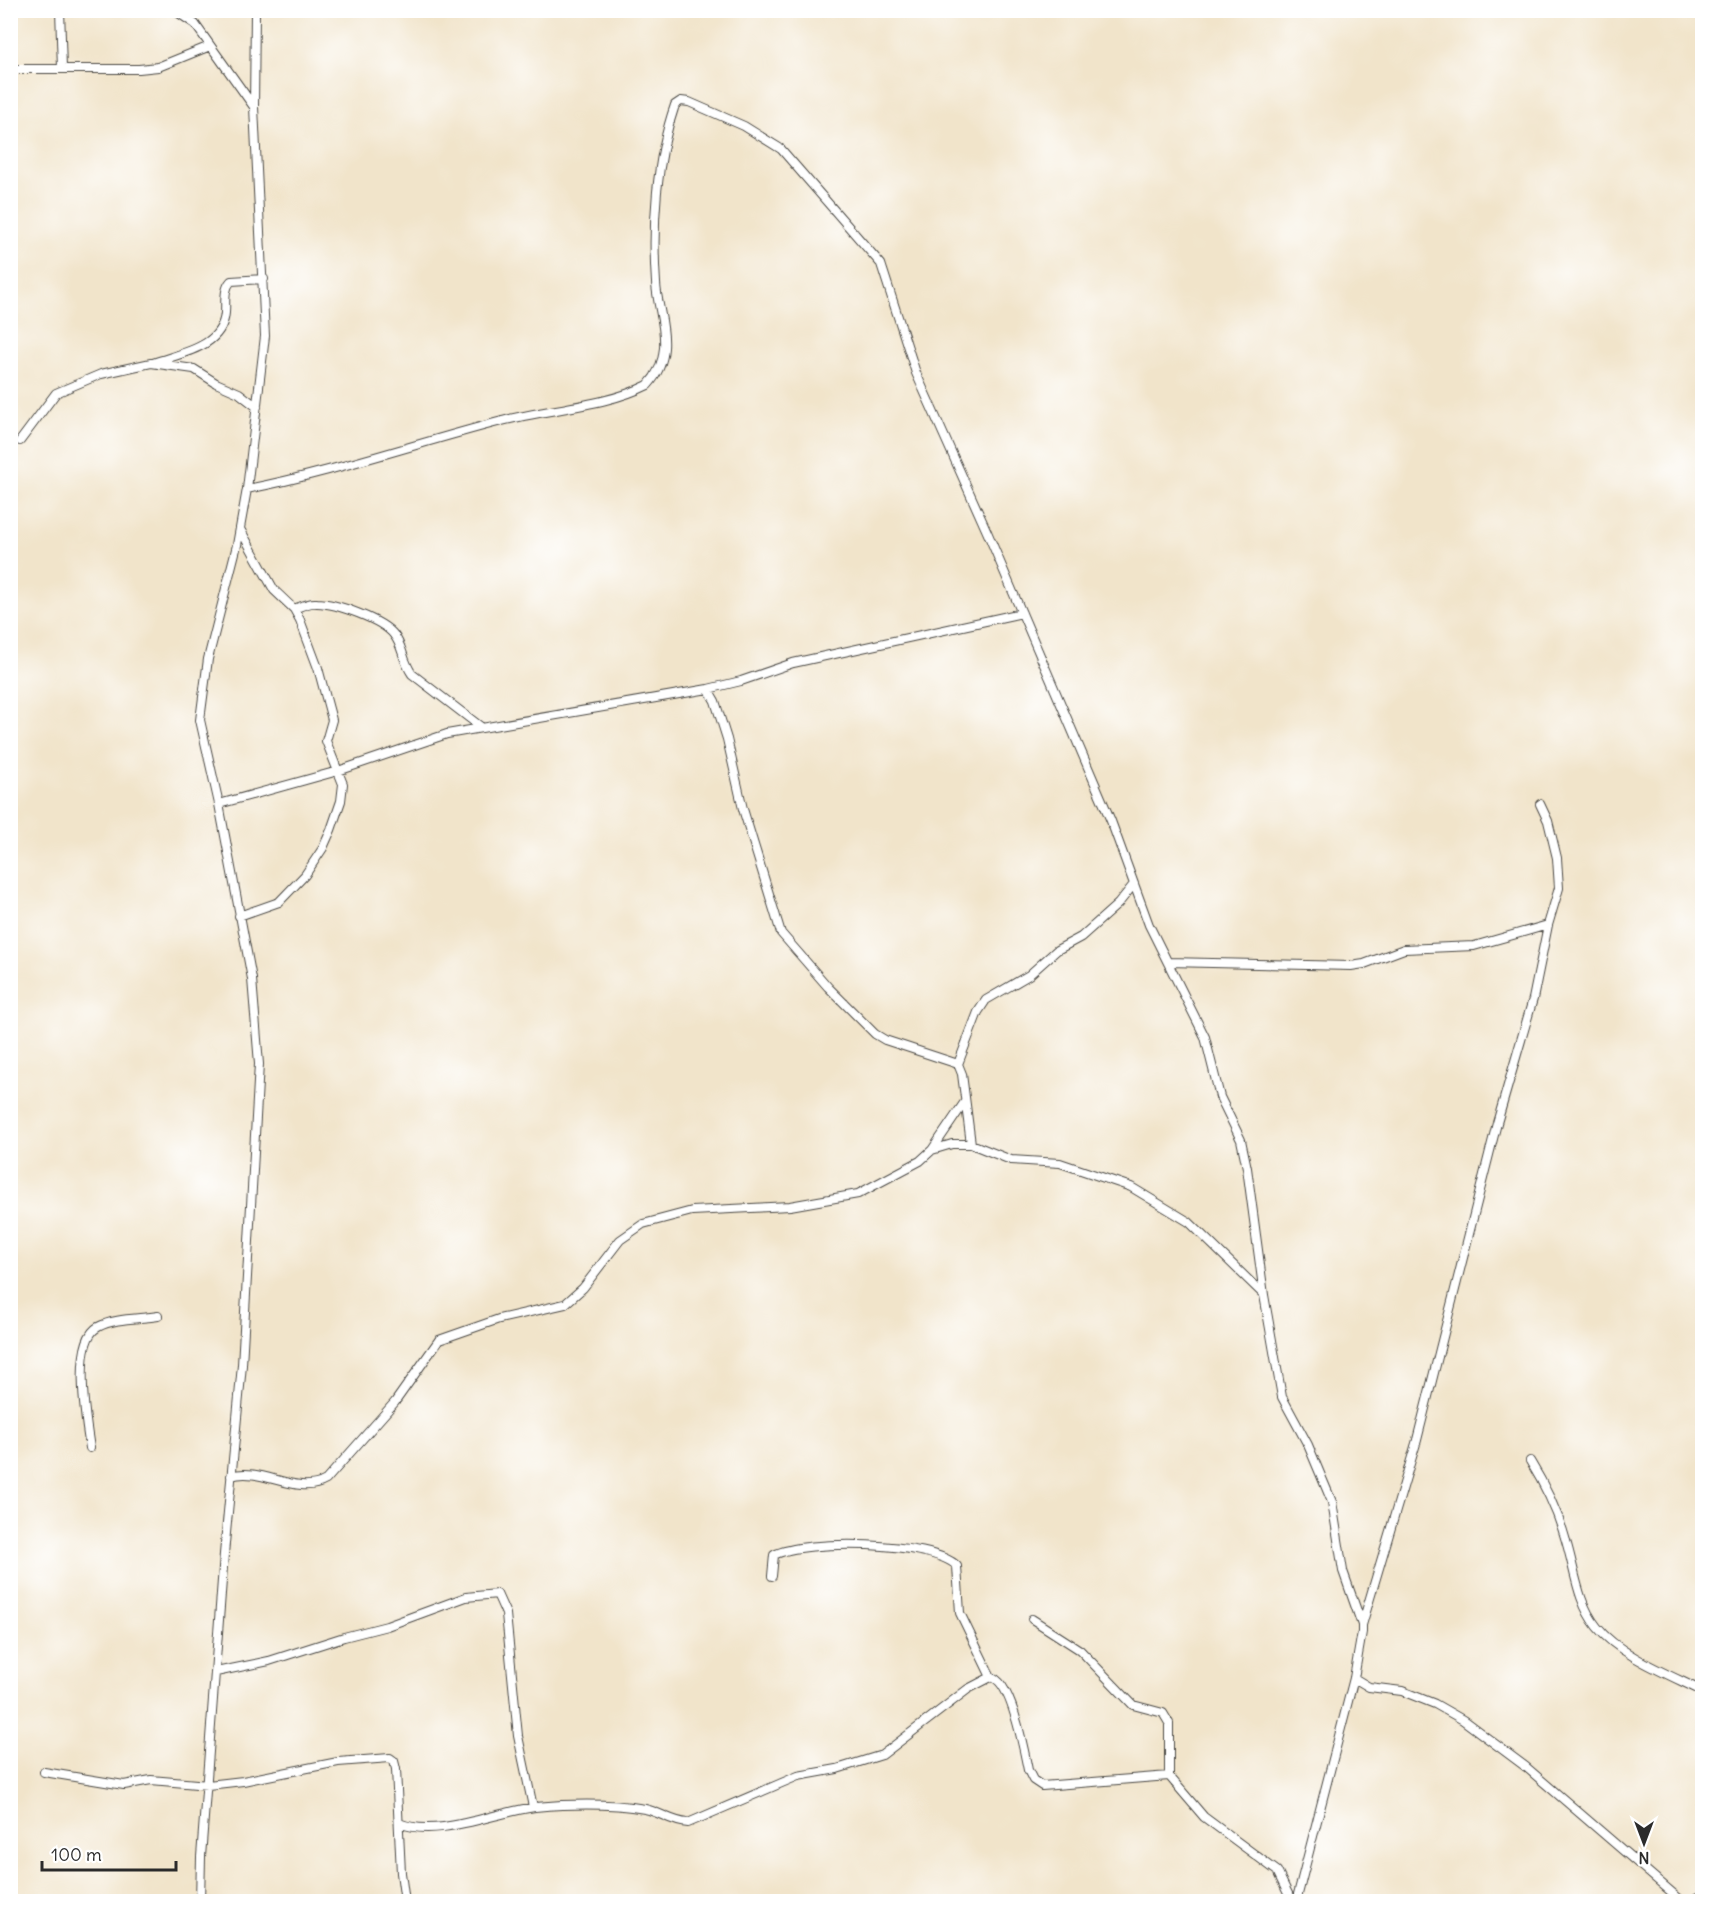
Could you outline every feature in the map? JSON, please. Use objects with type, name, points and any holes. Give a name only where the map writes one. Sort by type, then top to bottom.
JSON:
[{"type":"street","points":[[60,10],[62,68]]},
{"type":"street","points":[[174,10],[195,24],[255,107]]},
{"type":"street","points":[[200,1902],[201,1857],[242,1365],[259,1064],[252,979],[219,804],[200,720],[207,659],[240,529],[247,489],[265,336],[255,107],[255,10]]},
{"type":"street","points":[[10,69],[158,67],[210,46]]},
{"type":"street","points":[[247,489],[374,460],[505,420],[589,402],[648,385],[661,365],[664,348],[656,284],[656,244],[665,140],[675,105],[681,101],[689,102],[744,126],[781,149],[881,264],[916,373],[1111,821],[1149,925],[1204,1038],[1220,1096],[1240,1140],[1247,1168],[1264,1295],[1282,1397],[1308,1445],[1332,1502],[1343,1571],[1362,1624]]},
{"type":"street","points":[[20,441],[56,393],[101,374],[151,363],[208,343],[220,332],[225,313],[226,288],[231,281],[264,279]]},
{"type":"street","points":[[151,363],[194,369],[216,383],[239,393],[257,407]]},
{"type":"street","points":[[239,916],[279,902],[313,863],[323,848],[341,801],[343,784],[326,741],[332,720],[318,668],[294,609],[274,590],[240,529]]},
{"type":"street","points":[[294,609],[314,602],[328,604],[385,626],[398,642],[403,663],[412,674],[481,727]]},
{"type":"street","points":[[219,804],[338,771],[447,734],[708,689],[741,681],[793,663],[1022,613]]},
{"type":"street","points":[[708,689],[715,701],[727,739],[743,809],[781,933],[828,987],[875,1034],[885,1040],[958,1064]]},
{"type":"street","points":[[1294,1902],[1354,1678],[1362,1624],[1417,1440],[1497,1123],[1533,999],[1548,925],[1559,888],[1560,874],[1548,821],[1540,804]]},
{"type":"street","points":[[971,1144],[962,1074],[958,1064],[978,1012],[986,1000],[1023,979],[1057,950],[1081,937],[1118,904],[1134,884]]},
{"type":"street","points":[[1168,962],[1351,966],[1364,964],[1404,949],[1474,946],[1548,925]]},
{"type":"street","points":[[231,1476],[250,1472],[310,1486],[326,1480],[394,1402],[439,1340],[456,1332],[499,1319],[565,1304],[583,1288],[620,1240],[643,1224],[692,1211],[790,1206],[858,1194],[920,1161],[932,1150],[964,1103]]},
{"type":"street","points":[[932,1150],[952,1144],[971,1144],[1011,1160],[1060,1163],[1131,1187],[1189,1222],[1264,1295]]},
{"type":"street","points":[[90,1448],[83,1401],[86,1340],[91,1331],[100,1326],[158,1316]]},
{"type":"street","points":[[1530,1461],[1557,1511],[1583,1604],[1597,1627],[1640,1659],[1702,1691]]},
{"type":"street","points":[[772,1576],[774,1555],[813,1548],[889,1546],[943,1556],[957,1566],[960,1613],[991,1677]]},
{"type":"street","points":[[216,1672],[269,1661],[344,1636],[387,1626],[466,1597],[497,1594],[506,1614],[518,1736],[533,1808]]},
{"type":"street","points":[[1032,1618],[1080,1650],[1133,1705],[1163,1713],[1169,1723],[1169,1776],[1204,1817],[1277,1871],[1294,1902]]},
{"type":"street","points":[[399,1823],[414,1827],[441,1826],[533,1808],[616,1806],[653,1811],[681,1823],[695,1821],[798,1776],[837,1769],[882,1755],[968,1689],[991,1677],[999,1679],[1008,1692],[1028,1770],[1033,1780],[1042,1786],[1169,1776]]},
{"type":"street","points":[[1354,1678],[1369,1686],[1402,1691],[1435,1704],[1463,1720],[1526,1767],[1684,1902],[1702,1896]]},
{"type":"street","points":[[44,1772],[124,1785],[151,1780],[208,1785],[338,1762],[390,1758],[394,1761],[396,1769],[405,1902]]}]
